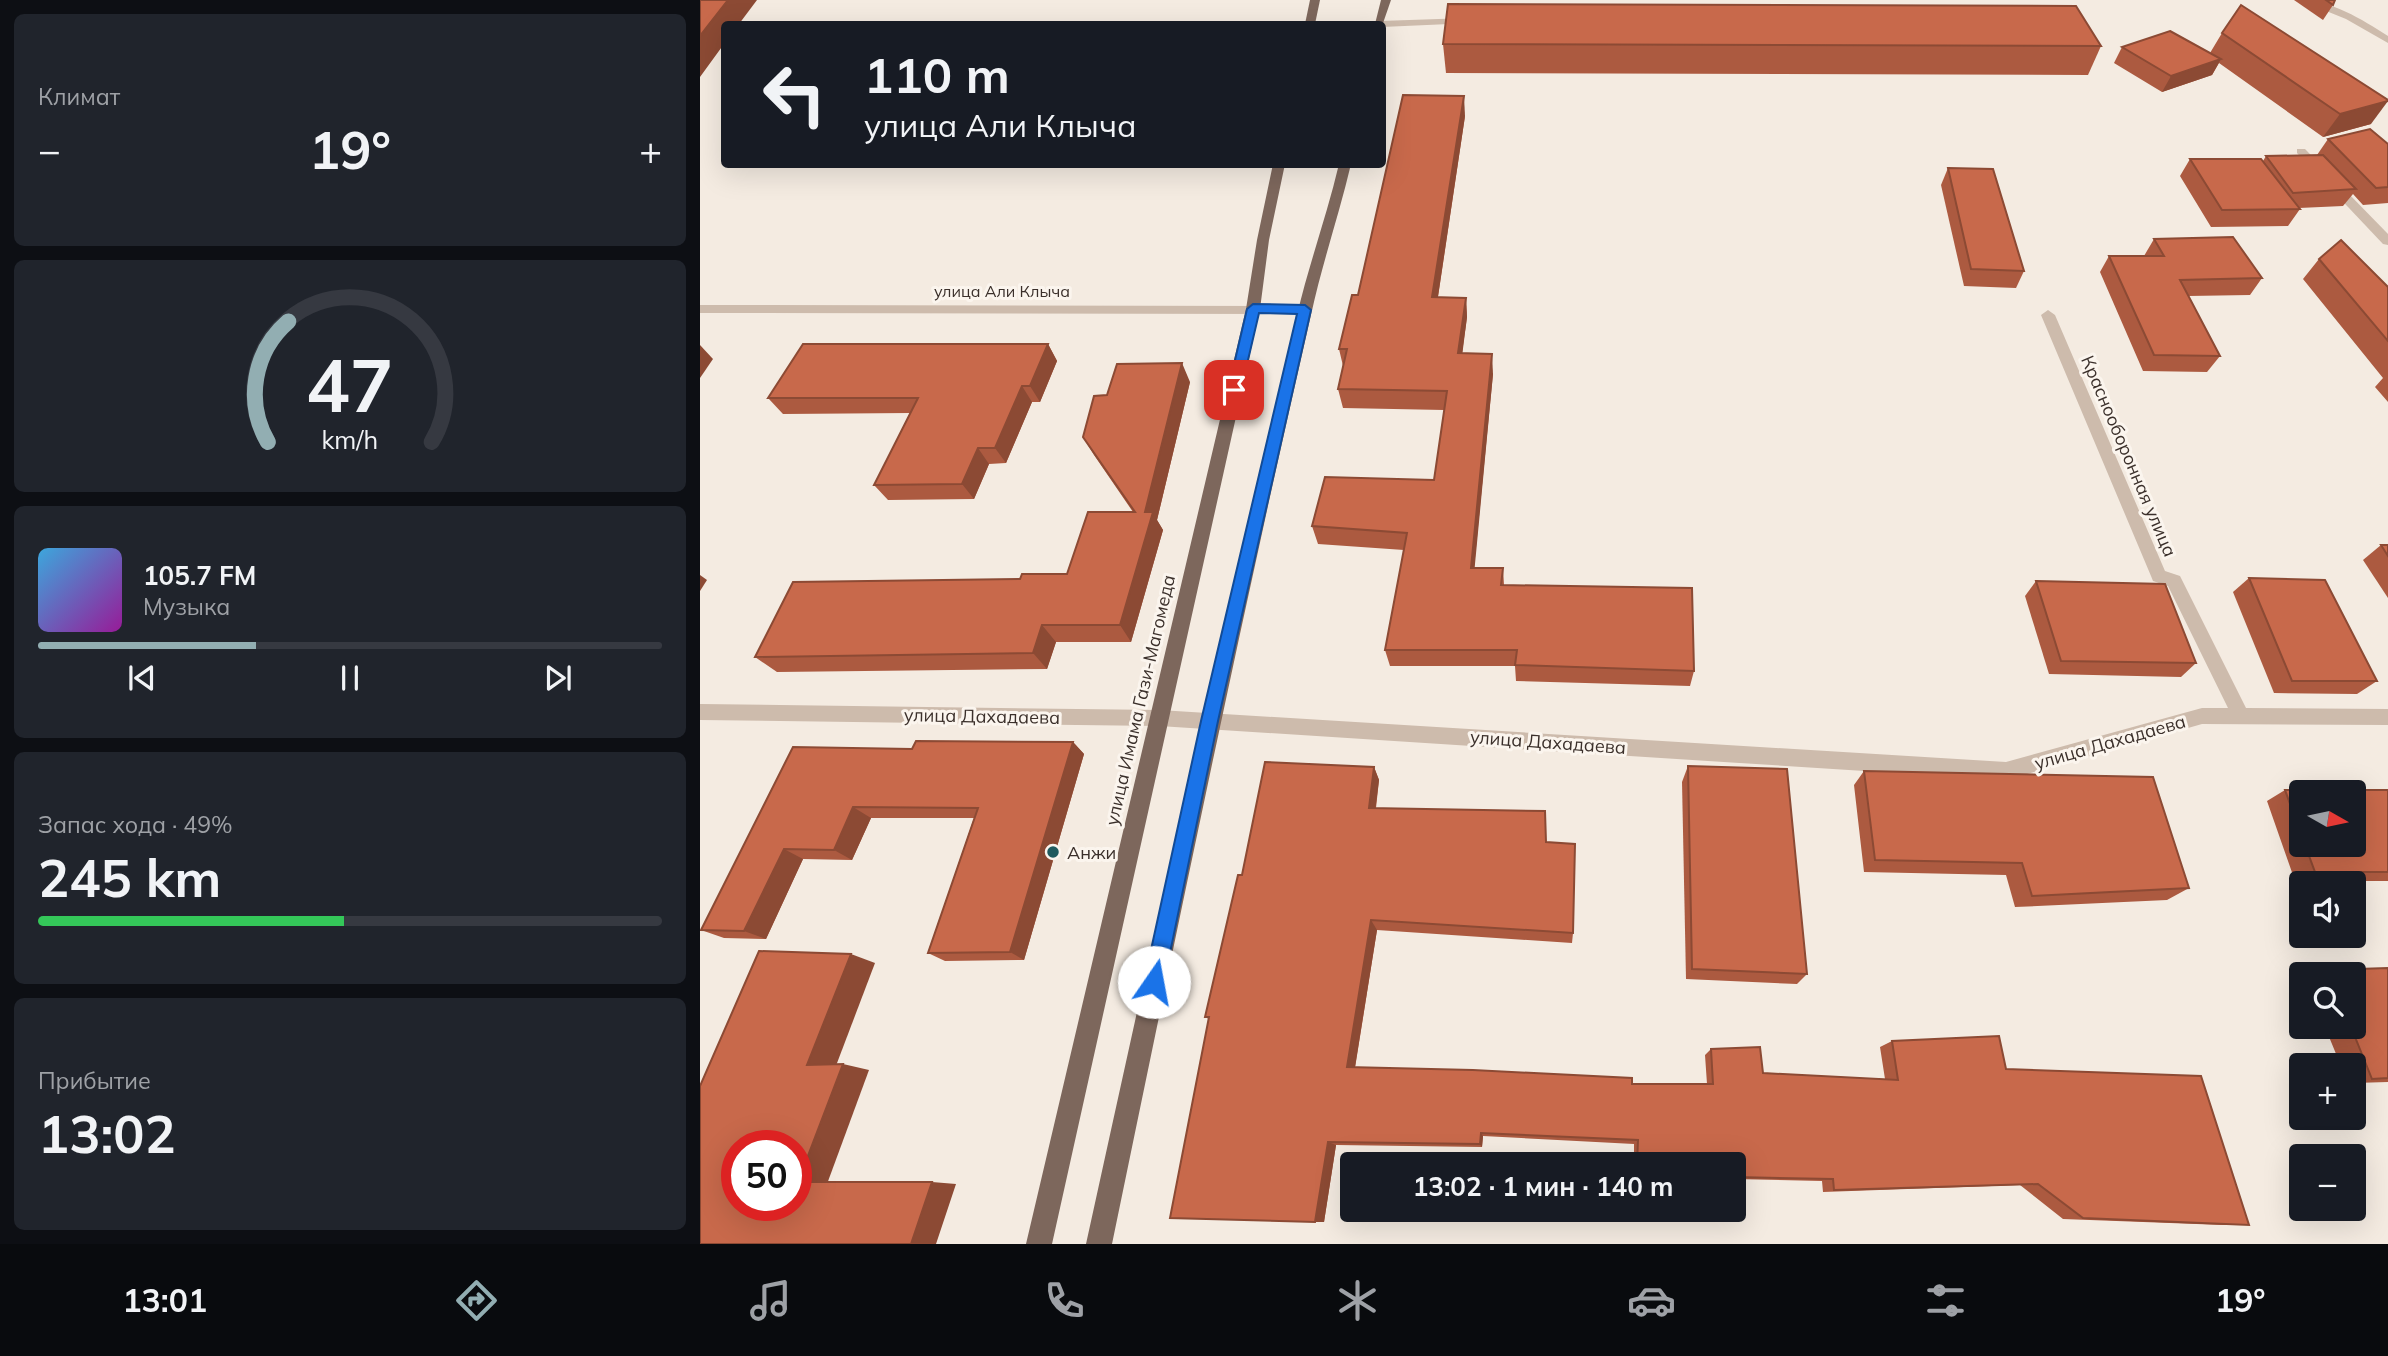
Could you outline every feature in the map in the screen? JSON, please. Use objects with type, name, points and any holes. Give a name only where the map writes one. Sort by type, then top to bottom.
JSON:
[{"type":"main road","points":[[1311,21],[1315,0]]},
{"type":"main road","points":[[1381,21],[1386,0]]},
{"type":"main road","name":"улица Имама Гази-Магомеда","points":[[1039,1244],[1253,309],[1263,240],[1278,168]]},
{"type":"main road","points":[[1099,1244],[1210,721],[1305,310],[1329,231],[1344,168]]},
{"type":"street","points":[[2304,0],[2350,17],[2388,40]]},
{"type":"street","points":[[1386,24],[1476,21]]},
{"type":"street","points":[[2301,151],[2388,241]]},
{"type":"street","name":"улица Али Клыча","points":[[700,309],[1305,310]]},
{"type":"street","name":"Краснооборонная улица","points":[[2048,315],[2160,576],[2174,581],[2241,716]]},
{"type":"street","name":"улица Дахадаева","points":[[700,712],[1159,718],[2007,771],[2202,716],[2388,717]]},
{"type":"building","points":[[700,0],[728,0],[700,36]]},
{"type":"building","points":[[1448,4],[2076,6],[2101,46],[1443,44]]},
{"type":"building","points":[[2241,5],[2388,101],[2340,114],[2222,33]]},
{"type":"building","points":[[2170,31],[2221,59],[2171,76],[2122,47]]},
{"type":"building","points":[[1403,95],[1464,96],[1432,297],[1466,298],[1458,353],[1492,354],[1471,568],[1503,568],[1501,585],[1692,588],[1694,671],[1515,665],[1517,650],[1385,650],[1407,533],[1312,526],[1325,477],[1434,480],[1447,391],[1338,389],[1347,349],[1339,349],[1352,295],[1358,295]]},
{"type":"building","points":[[2370,129],[2388,144],[2388,187],[2376,188],[2328,139]]},
{"type":"building","points":[[2323,155],[2356,189],[2293,193],[2266,156]]},
{"type":"building","points":[[2190,159],[2261,159],[2300,209],[2222,210]]},
{"type":"building","points":[[1948,168],[1993,169],[2024,271],[1971,269]]},
{"type":"building","points":[[2233,237],[2262,278],[2180,280],[2220,356],[2154,355],[2109,256],[2164,256],[2154,239]]},
{"type":"building","points":[[2341,240],[2388,287],[2388,341],[2319,259]]},
{"type":"building","points":[[803,344],[1048,344],[1030,386],[1022,386],[995,448],[978,448],[962,484],[874,485],[918,398],[768,398]]},
{"type":"building","points":[[1182,363],[1145,512],[1153,512],[1120,625],[1042,625],[1033,653],[755,657],[793,582],[1020,579],[1022,574],[1067,574],[1088,512],[1135,512],[1083,437],[1094,396],[1107,395],[1117,364]]},
{"type":"building","points":[[2381,545],[2388,545],[2388,556]]},
{"type":"building","points":[[2249,578],[2325,580],[2377,681],[2292,681]]},
{"type":"building","points":[[2036,581],[2165,584],[2196,663],[2061,661]]},
{"type":"building","points":[[916,741],[1073,742],[1010,952],[928,953],[978,808],[853,807],[834,850],[784,849],[744,931],[701,930],[793,747],[912,749]]},
{"type":"building","points":[[1265,762],[1374,767],[1369,808],[1545,811],[1546,842],[1575,844],[1573,933],[1371,920],[1347,1067],[1632,1078],[1632,1084],[1713,1084],[1711,1049],[1760,1047],[1763,1073],[1898,1080],[1892,1041],[1999,1036],[2006,1069],[2201,1076],[2249,1225],[2083,1218],[2038,1184],[1834,1190],[1833,1179],[1746,1177],[1746,1152],[1638,1152],[1638,1140],[1481,1133],[1480,1144],[1328,1142],[1315,1222],[1170,1218],[1209,1017],[1205,1017],[1238,875],[1242,875]]},
{"type":"building","points":[[1688,766],[1787,769],[1807,974],[1692,969]]},
{"type":"building","points":[[1864,771],[2153,777],[2189,888],[2032,896],[2022,863],[1875,860]]},
{"type":"building","points":[[2366,790],[2388,790],[2388,872],[2315,871],[2310,858],[2366,858]]},
{"type":"building","points":[[759,951],[851,954],[807,1065],[843,1064],[812,1145],[812,1130],[721,1130],[721,1221],[812,1221],[812,1182],[932,1182],[911,1244],[700,1244],[700,1086]]},
{"type":"building","points":[[2388,968],[2388,1078],[2372,1079],[2366,1064],[2366,1053],[2362,1053],[2356,1039],[2366,1039],[2366,969]]},
{"type":"place","name":"Анжи","points":[[1053,852]]},
{"type":"route","points":[[1154,982],[1210,721],[1305,310],[1253,309],[1234,390]]}]
